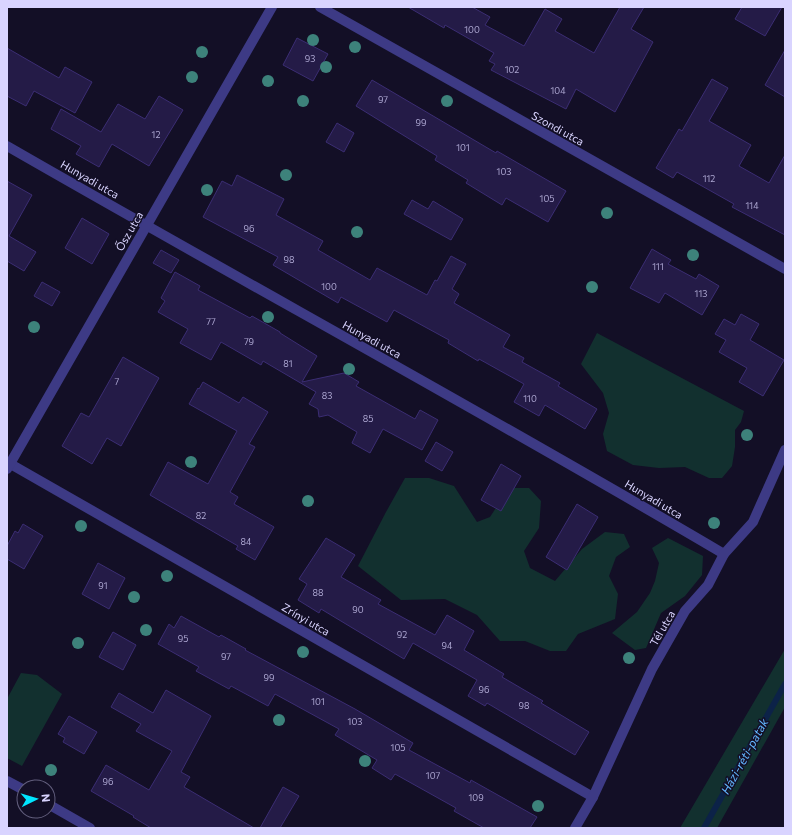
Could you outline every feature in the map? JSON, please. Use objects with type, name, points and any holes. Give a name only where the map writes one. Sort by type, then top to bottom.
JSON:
[{"type":"street","name":"Ősz utca","points":[[8,465],[272,7]]},
{"type":"street","name":"Szondi utca","points":[[320,7],[785,269]]},
{"type":"street","name":"Hunyadi utca","points":[[7,146],[146,226],[598,480],[724,554]]},
{"type":"street","name":"Tél utca","points":[[575,828],[593,797],[652,669],[685,611],[708,585],[724,554],[753,522],[785,450]]},
{"type":"street","name":"Zrínyi utca","points":[[8,465],[593,797]]},
{"type":"street","points":[[7,781],[16,786]]},
{"type":"street","points":[[56,809],[90,828]]},
{"type":"green space","points":[[597,333],[744,411],[741,422],[735,430],[735,447],[732,466],[722,478],[709,478],[685,467],[659,468],[633,465],[607,451],[603,434],[609,413],[603,393],[581,364]]},
{"type":"green space","points":[[405,478],[429,478],[454,486],[477,522],[490,517],[509,488],[529,488],[541,501],[539,528],[524,551],[530,568],[555,581],[582,549],[605,532],[624,534],[630,547],[616,557],[609,576],[618,594],[615,619],[578,634],[566,651],[550,651],[525,641],[500,641],[477,615],[445,599],[401,600],[358,566]]},
{"type":"green space","points":[[668,538],[703,556],[702,575],[685,596],[661,613],[646,648],[635,650],[612,633],[637,612],[650,593],[655,581],[659,563],[652,548]]},
{"type":"green space","points":[[785,649],[785,707],[717,828],[680,828]]},
{"type":"green space","points":[[21,673],[37,675],[62,694],[22,766],[7,758],[7,699]]},
{"type":"building","points":[[408,7],[472,7],[490,17],[485,25],[524,46],[545,9],[562,19],[555,31],[594,53],[620,7],[644,7],[631,29],[653,42],[615,112],[576,89],[566,109],[491,70],[495,64],[489,61],[494,53],[445,25],[444,28]]},
{"type":"building","points":[[742,7],[782,7],[765,36],[735,19]]},
{"type":"building","points":[[297,38],[328,54],[313,81],[283,65]]},
{"type":"building","points":[[7,48],[59,78],[65,67],[92,82],[75,113],[34,91],[26,106],[7,96]]},
{"type":"building","points":[[785,50],[785,97],[765,85]]},
{"type":"building","points":[[712,79],[728,88],[709,121],[751,145],[739,166],[769,183],[785,155],[785,235],[732,207],[734,204],[677,172],[673,178],[656,168],[679,129],[682,131]]},
{"type":"building","points":[[372,80],[496,153],[497,151],[566,191],[548,222],[506,198],[502,205],[466,183],[468,180],[435,160],[437,156],[356,106]]},
{"type":"building","points":[[159,96],[183,110],[149,166],[112,144],[99,167],[76,154],[81,146],[51,129],[61,109],[101,132],[118,104],[145,119]]},
{"type":"building","points":[[337,123],[354,133],[344,152],[326,142]]},
{"type":"building","points":[[237,175],[284,199],[276,215],[323,241],[318,250],[370,280],[377,268],[427,295],[451,256],[466,264],[452,289],[459,294],[454,303],[510,335],[503,347],[524,358],[522,362],[560,383],[558,386],[597,409],[585,429],[545,405],[539,416],[514,402],[524,384],[479,359],[478,361],[448,343],[449,340],[394,310],[387,322],[341,297],[338,303],[273,265],[278,257],[203,217],[222,181],[232,186]]},
{"type":"building","points":[[7,181],[32,195],[9,236],[36,252],[24,271],[7,261]]},
{"type":"building","points":[[412,200],[428,209],[433,201],[463,219],[451,240],[404,214]]},
{"type":"building","points":[[82,218],[109,234],[92,264],[65,248]]},
{"type":"building","points":[[652,249],[671,260],[668,264],[696,279],[699,274],[719,286],[702,315],[665,293],[659,303],[630,288]]},
{"type":"building","points":[[161,250],[179,260],[171,273],[153,263]]},
{"type":"building","points":[[175,272],[200,286],[198,290],[250,318],[252,316],[317,356],[302,382],[344,373],[359,382],[356,386],[415,419],[420,410],[438,420],[422,450],[383,429],[370,453],[352,443],[357,432],[328,415],[319,417],[318,409],[309,404],[316,392],[263,361],[261,365],[221,342],[211,360],[180,343],[188,329],[158,312],[165,301],[161,298]]},
{"type":"building","points":[[42,282],[60,292],[52,306],[34,296]]},
{"type":"building","points":[[741,314],[759,324],[750,340],[784,360],[763,396],[739,382],[747,368],[719,352],[726,340],[715,334],[724,319],[735,325]]},
{"type":"building","points":[[123,357],[159,378],[121,446],[107,438],[92,464],[62,446],[81,413],[89,417]]},
{"type":"building","points":[[203,382],[239,403],[243,397],[268,412],[249,444],[255,447],[230,492],[238,497],[234,504],[274,527],[255,560],[236,549],[238,546],[150,495],[168,462],[208,484],[237,431],[189,404]]},
{"type":"building","points":[[436,442],[453,452],[442,471],[425,461]]},
{"type":"building","points":[[501,464],[521,476],[501,511],[481,500]]},
{"type":"building","points":[[577,504],[598,517],[567,570],[546,557]]},
{"type":"building","points":[[23,524],[43,536],[24,569],[7,559],[7,546],[15,531],[18,533]]},
{"type":"building","points":[[326,538],[355,555],[341,577],[381,600],[378,604],[435,635],[447,615],[474,631],[464,650],[504,674],[502,677],[543,701],[541,703],[589,732],[575,755],[487,703],[485,706],[468,696],[477,680],[413,643],[404,659],[321,609],[319,613],[298,600],[307,584],[299,579]]},
{"type":"building","points":[[98,563],[125,578],[109,609],[82,594]]},
{"type":"building","points":[[181,616],[219,637],[221,635],[246,649],[245,650],[355,709],[413,743],[409,750],[470,783],[471,780],[537,817],[530,828],[484,828],[454,811],[456,808],[395,774],[391,780],[372,768],[377,760],[335,735],[339,729],[275,694],[268,706],[231,686],[229,689],[196,671],[199,667],[158,644],[169,624],[174,628]]},
{"type":"building","points":[[113,632],[136,645],[123,670],[99,657]]},
{"type":"building","points":[[166,690],[211,716],[181,772],[190,777],[184,787],[254,828],[151,828],[133,817],[134,816],[91,791],[106,765],[149,790],[172,751],[136,731],[141,724],[111,707],[119,693],[153,713]]},
{"type":"building","points":[[69,716],[97,732],[84,754],[63,742],[65,738],[58,734]]},
{"type":"building","points":[[283,787],[299,796],[280,828],[260,828]]},
{"type":"waterway","name":"Házi-réti-patak","points":[[704,828],[785,684]]}]
